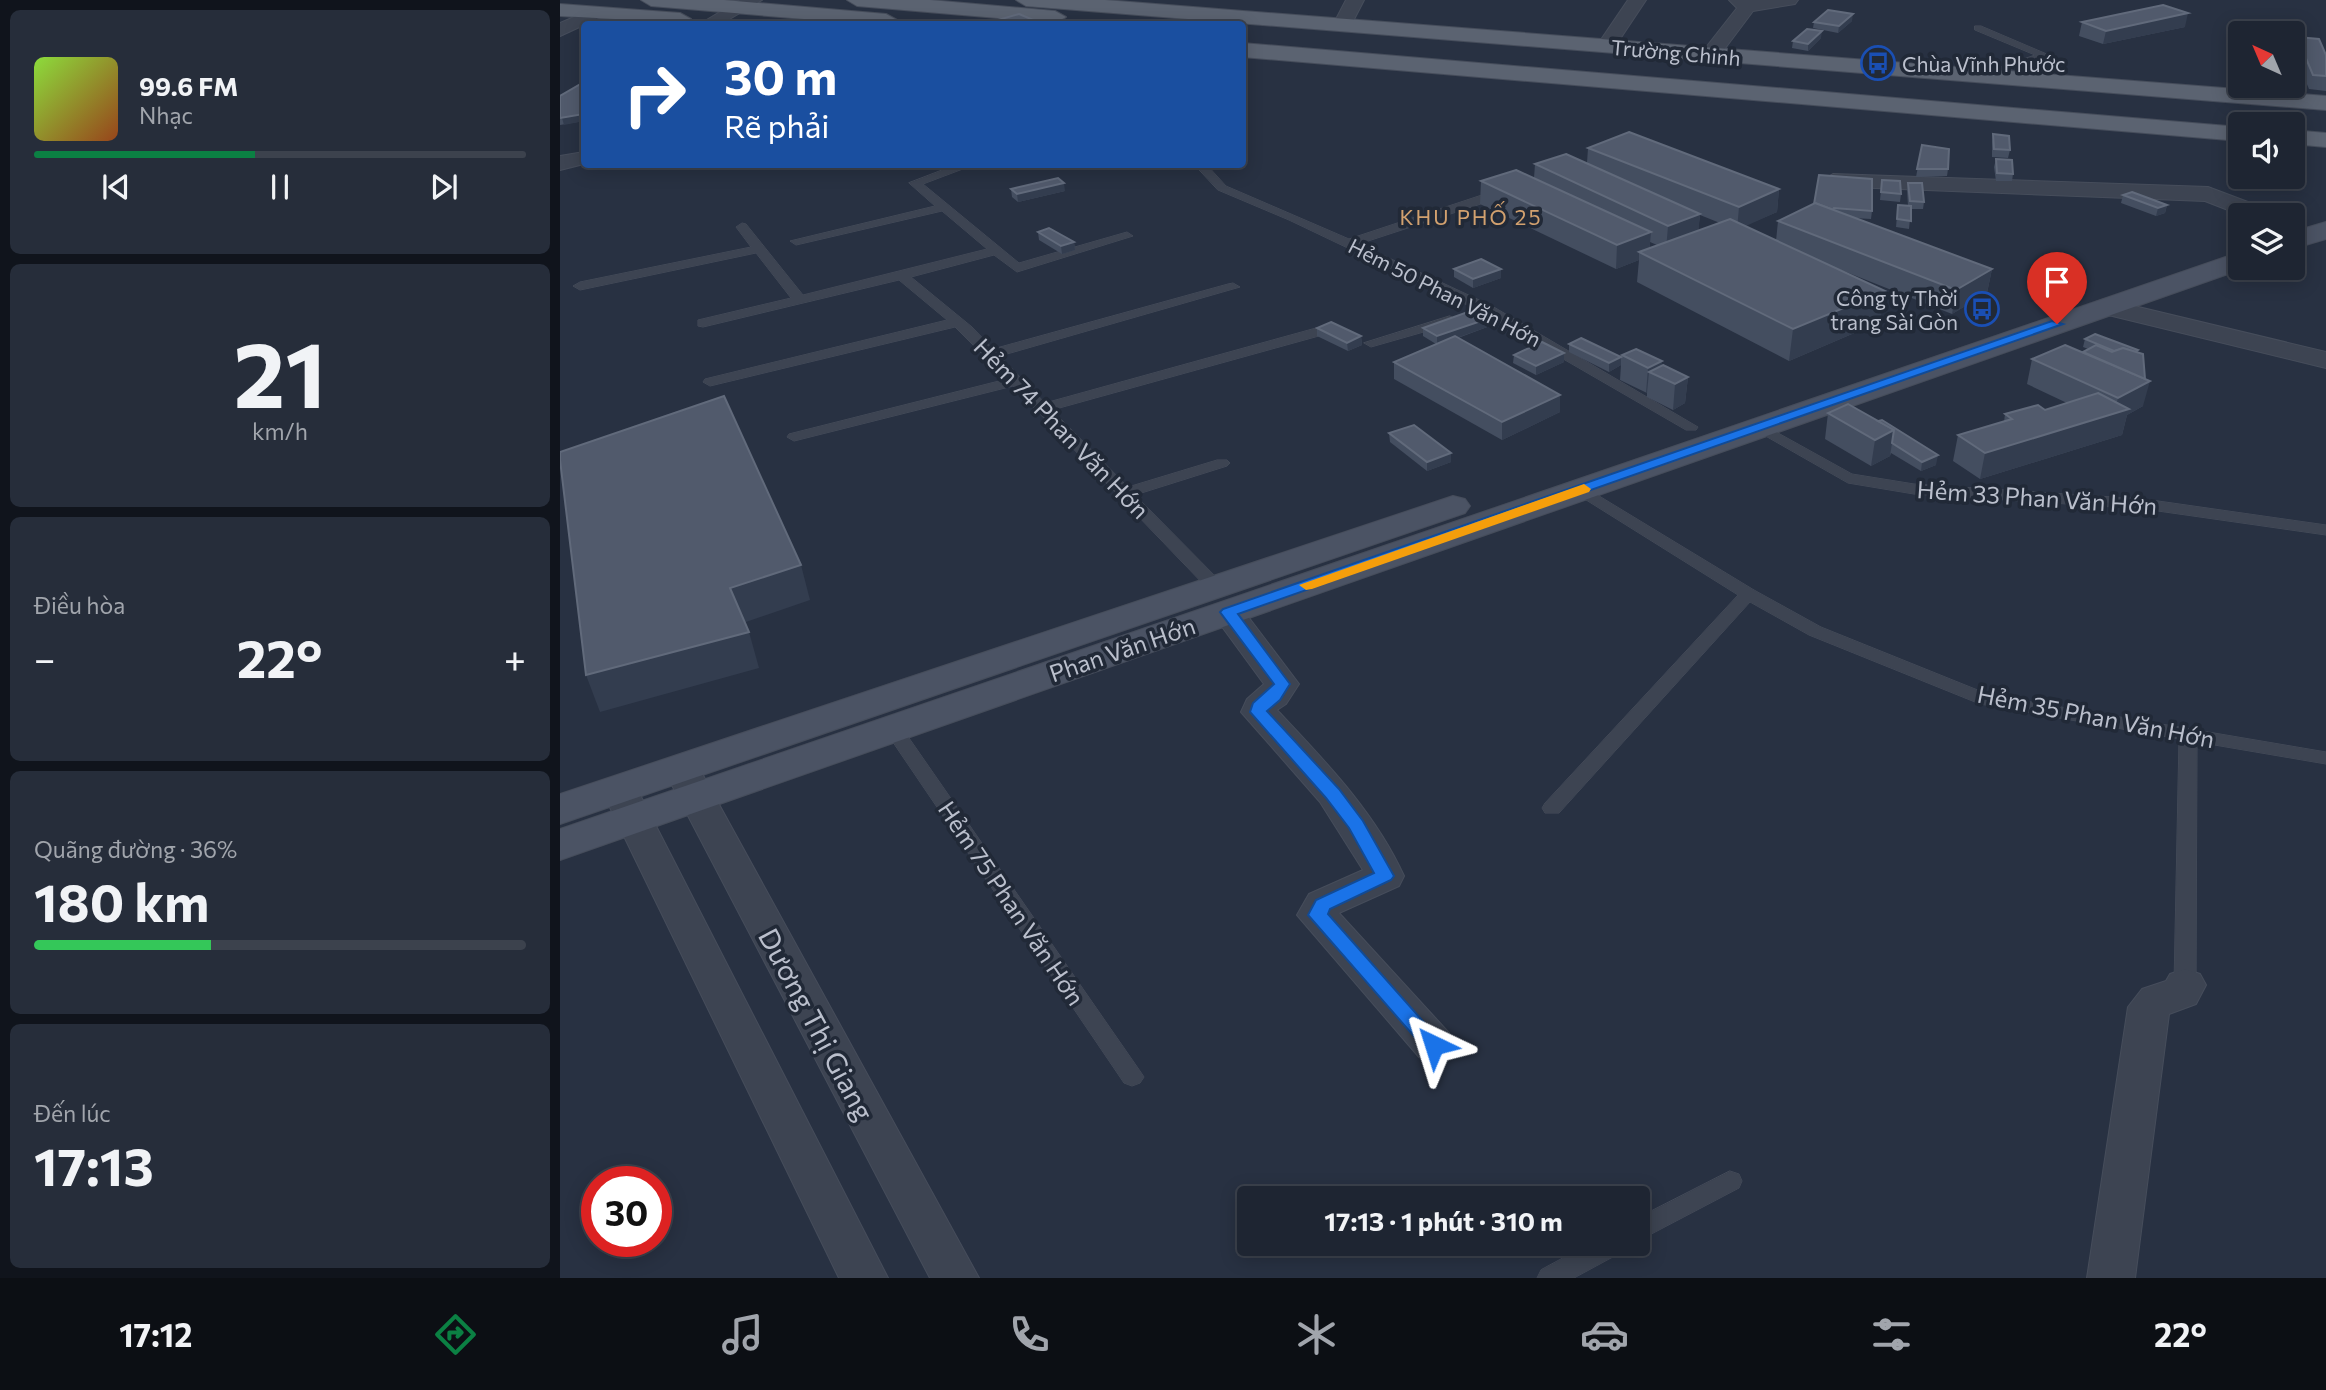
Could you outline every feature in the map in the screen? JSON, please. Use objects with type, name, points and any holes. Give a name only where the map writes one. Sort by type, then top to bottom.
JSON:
[{"type":"main road","points":[[651,0],[746,4],[910,21]]},
{"type":"main road","points":[[856,0],[1115,21]]},
{"type":"main road","name":"Trường Chinh","points":[[1026,0],[2326,103]]},
{"type":"main road","points":[[560,10],[714,21]]},
{"type":"main road","name":"Trường Chinh","points":[[1246,32],[2326,118]]},
{"type":"main road","name":"Trường Chinh","points":[[1246,50],[2228,133]]},
{"type":"main road","points":[[1246,66],[2228,147]]},
{"type":"main road","points":[[2305,138],[2326,139]]},
{"type":"main road","points":[[2305,152],[2326,153]]},
{"type":"main road","points":[[2305,213],[2326,206]]},
{"type":"main road","points":[[2305,237],[2326,230]]},
{"type":"main road","name":"Phan Văn Hớn","points":[[560,845],[626,804],[1222,599],[1581,490],[1760,427],[1897,367],[2228,241]]},
{"type":"main road","name":"Phan Văn Hớn","points":[[688,783],[893,729],[1222,599],[1690,426],[2105,307],[2228,264]]},
{"type":"main road","name":"Phan Văn Hớn","points":[[560,809],[626,804]]},
{"type":"street","points":[[1342,25],[1355,0]]},
{"type":"street","points":[[1605,47],[1637,0]]},
{"type":"street","points":[[1710,55],[1742,4],[1789,0]]},
{"type":"street","points":[[714,21],[746,4]]},
{"type":"street","points":[[560,30],[596,13]]},
{"type":"street","points":[[560,163],[581,159]]},
{"type":"street","points":[[1833,181],[2208,194],[2231,203]]},
{"type":"street","points":[[2105,307],[2326,360]]},
{"type":"street","points":[[1222,599],[1282,684],[1274,696],[1259,707],[1259,712],[1333,793],[1356,825],[1385,876],[1323,904],[1317,915],[1434,1045]]},
{"type":"street","name":"Dương Thị Giang","points":[[688,783],[955,1278]]},
{"type":"street","points":[[626,804],[864,1278]]},
{"type":"street","points":[[2110,1278],[2149,1007],[2157,1000],[2181,993],[2185,985]]},
{"type":"lane","points":[[1978,28],[2044,55],[1982,77]]},
{"type":"lane","points":[[959,168],[915,183],[1017,268],[1128,236]]},
{"type":"lane","name":"Hẻm 50 Phan Văn Hớn","points":[[1203,168],[1222,188],[1348,243],[1487,309],[1690,426]]},
{"type":"lane","points":[[1348,243],[1505,192]]},
{"type":"lane","points":[[796,241],[944,207]]},
{"type":"lane","points":[[742,227],[799,299]]},
{"type":"lane","points":[[580,286],[758,249]]},
{"type":"lane","points":[[703,323],[903,277],[994,251]]},
{"type":"lane","name":"Hẻm 74 Phan Văn Hớn","points":[[903,277],[990,354],[1125,493],[1222,599]]},
{"type":"lane","points":[[990,354],[1233,287]]},
{"type":"lane","points":[[1371,343],[1487,309]]},
{"type":"lane","points":[[710,382],[957,322]]},
{"type":"lane","points":[[1042,408],[1321,331]]},
{"type":"lane","points":[[794,436],[1016,381]]},
{"type":"lane","name":"Hẻm 33 Phan Văn Hớn","points":[[1760,427],[1848,478],[1914,489],[2144,504],[2326,530]]},
{"type":"lane","points":[[1125,493],[1222,463]]},
{"type":"lane","name":"Hẻm 35 Phan Văn Hớn","points":[[1581,490],[1748,594],[1815,631],[1986,700],[2326,758]]},
{"type":"lane","points":[[1552,808],[1748,594]]},
{"type":"lane","name":"Hẻm 75 Phan Văn Hớn","points":[[893,729],[1132,1077]]},
{"type":"lane","points":[[2185,985],[2188,734]]},
{"type":"lane","points":[[1650,1224],[1730,1181]]},
{"type":"lane","points":[[1550,1278],[1591,1256]]},
{"type":"building","points":[[2163,5],[2188,13],[2106,31],[2082,22]]},
{"type":"building","points":[[1828,10],[1853,14],[1839,26],[1814,22]]},
{"type":"building","points":[[1019,14],[1036,21],[994,21]]},
{"type":"building","points":[[1807,29],[1822,31],[1808,44],[1793,41]]},
{"type":"building","points":[[2305,38],[2319,39],[2326,55],[2326,76],[2313,75],[2305,56]]},
{"type":"building","points":[[581,84],[581,114],[560,118],[560,96]]},
{"type":"building","points":[[1629,132],[1779,189],[1739,207],[1588,148]]},
{"type":"building","points":[[1993,134],[2009,136],[2010,150],[1994,149]]},
{"type":"building","points":[[1922,145],[1949,149],[1948,169],[1917,169]]},
{"type":"building","points":[[1566,154],[1700,214],[1668,226],[1535,164]]},
{"type":"building","points":[[1996,159],[2012,160],[2013,174],[1997,173]]},
{"type":"building","points":[[1516,170],[1651,232],[1617,245],[1481,181]]},
{"type":"building","points":[[1819,175],[1872,179],[1872,211],[1833,210],[1814,204]]},
{"type":"building","points":[[1058,178],[1064,183],[1017,194],[1011,189]]},
{"type":"building","points":[[1882,180],[1900,181],[1901,194],[1881,192]]},
{"type":"building","points":[[1908,183],[1922,183],[1924,202],[1910,201]]},
{"type":"building","points":[[2132,192],[2167,205],[2158,208],[2123,195]]},
{"type":"building","points":[[1815,203],[1992,269],[1956,290],[1778,221]]},
{"type":"building","points":[[1898,205],[1911,206],[1911,221],[1897,219]]},
{"type":"building","points":[[1730,219],[1885,291],[1793,329],[1639,252]]},
{"type":"building","points":[[1049,228],[1074,242],[1061,246],[1038,232]]},
{"type":"building","points":[[1481,259],[1501,269],[1473,279],[1454,269]]},
{"type":"building","points":[[1476,309],[1490,318],[1437,336],[1423,328]]},
{"type":"building","points":[[1331,322],[1361,336],[1347,343],[1317,328]]},
{"type":"building","points":[[2095,334],[2138,350],[2135,352],[2123,348],[2114,351],[2085,339]]},
{"type":"building","points":[[1455,336],[1560,395],[1502,422],[1394,362]]},
{"type":"building","points":[[1581,338],[1621,357],[1609,363],[1569,344]]},
{"type":"building","points":[[1542,342],[1564,353],[1536,366],[1514,355]]},
{"type":"building","points":[[2065,345],[2150,381],[2118,398],[2032,359]]},
{"type":"building","points":[[2096,345],[2112,352],[2123,348],[2143,354],[2145,379],[2083,352]]},
{"type":"building","points":[[1636,349],[1662,361],[1648,368],[1622,355]]},
{"type":"building","points":[[1663,365],[1688,377],[1675,384],[1649,372]]},
{"type":"building","points":[[2098,393],[2129,409],[1985,453],[1958,435],[2012,419],[2005,414],[2038,405],[2045,410]]},
{"type":"building","points":[[724,396],[801,565],[730,588],[749,632],[586,675],[560,452]]},
{"type":"building","points":[[1848,404],[1894,430],[1875,440],[1828,413]]},
{"type":"building","points":[[1882,420],[1938,455],[1922,462],[1892,443],[1894,430],[1878,421]]},
{"type":"building","points":[[1414,425],[1451,453],[1427,462],[1389,433]]},
{"type":"slow traffic","points":[[1306,585],[1584,489]]},
{"type":"place","name":"Chùa Vĩnh Phước","points":[[1878,63]]},
{"type":"place","name":"Công ty Thời trang Sài Gòn","points":[[1982,309]]},
{"type":"district","name":"KHU PHỐ 25","points":[[1471,216]]},
{"type":"route","points":[[1434,1045],[1317,915],[1323,904],[1385,876],[1377,858],[1333,793],[1259,712],[1259,707],[1274,696],[1282,684],[1228,612],[2057,324]]}]
